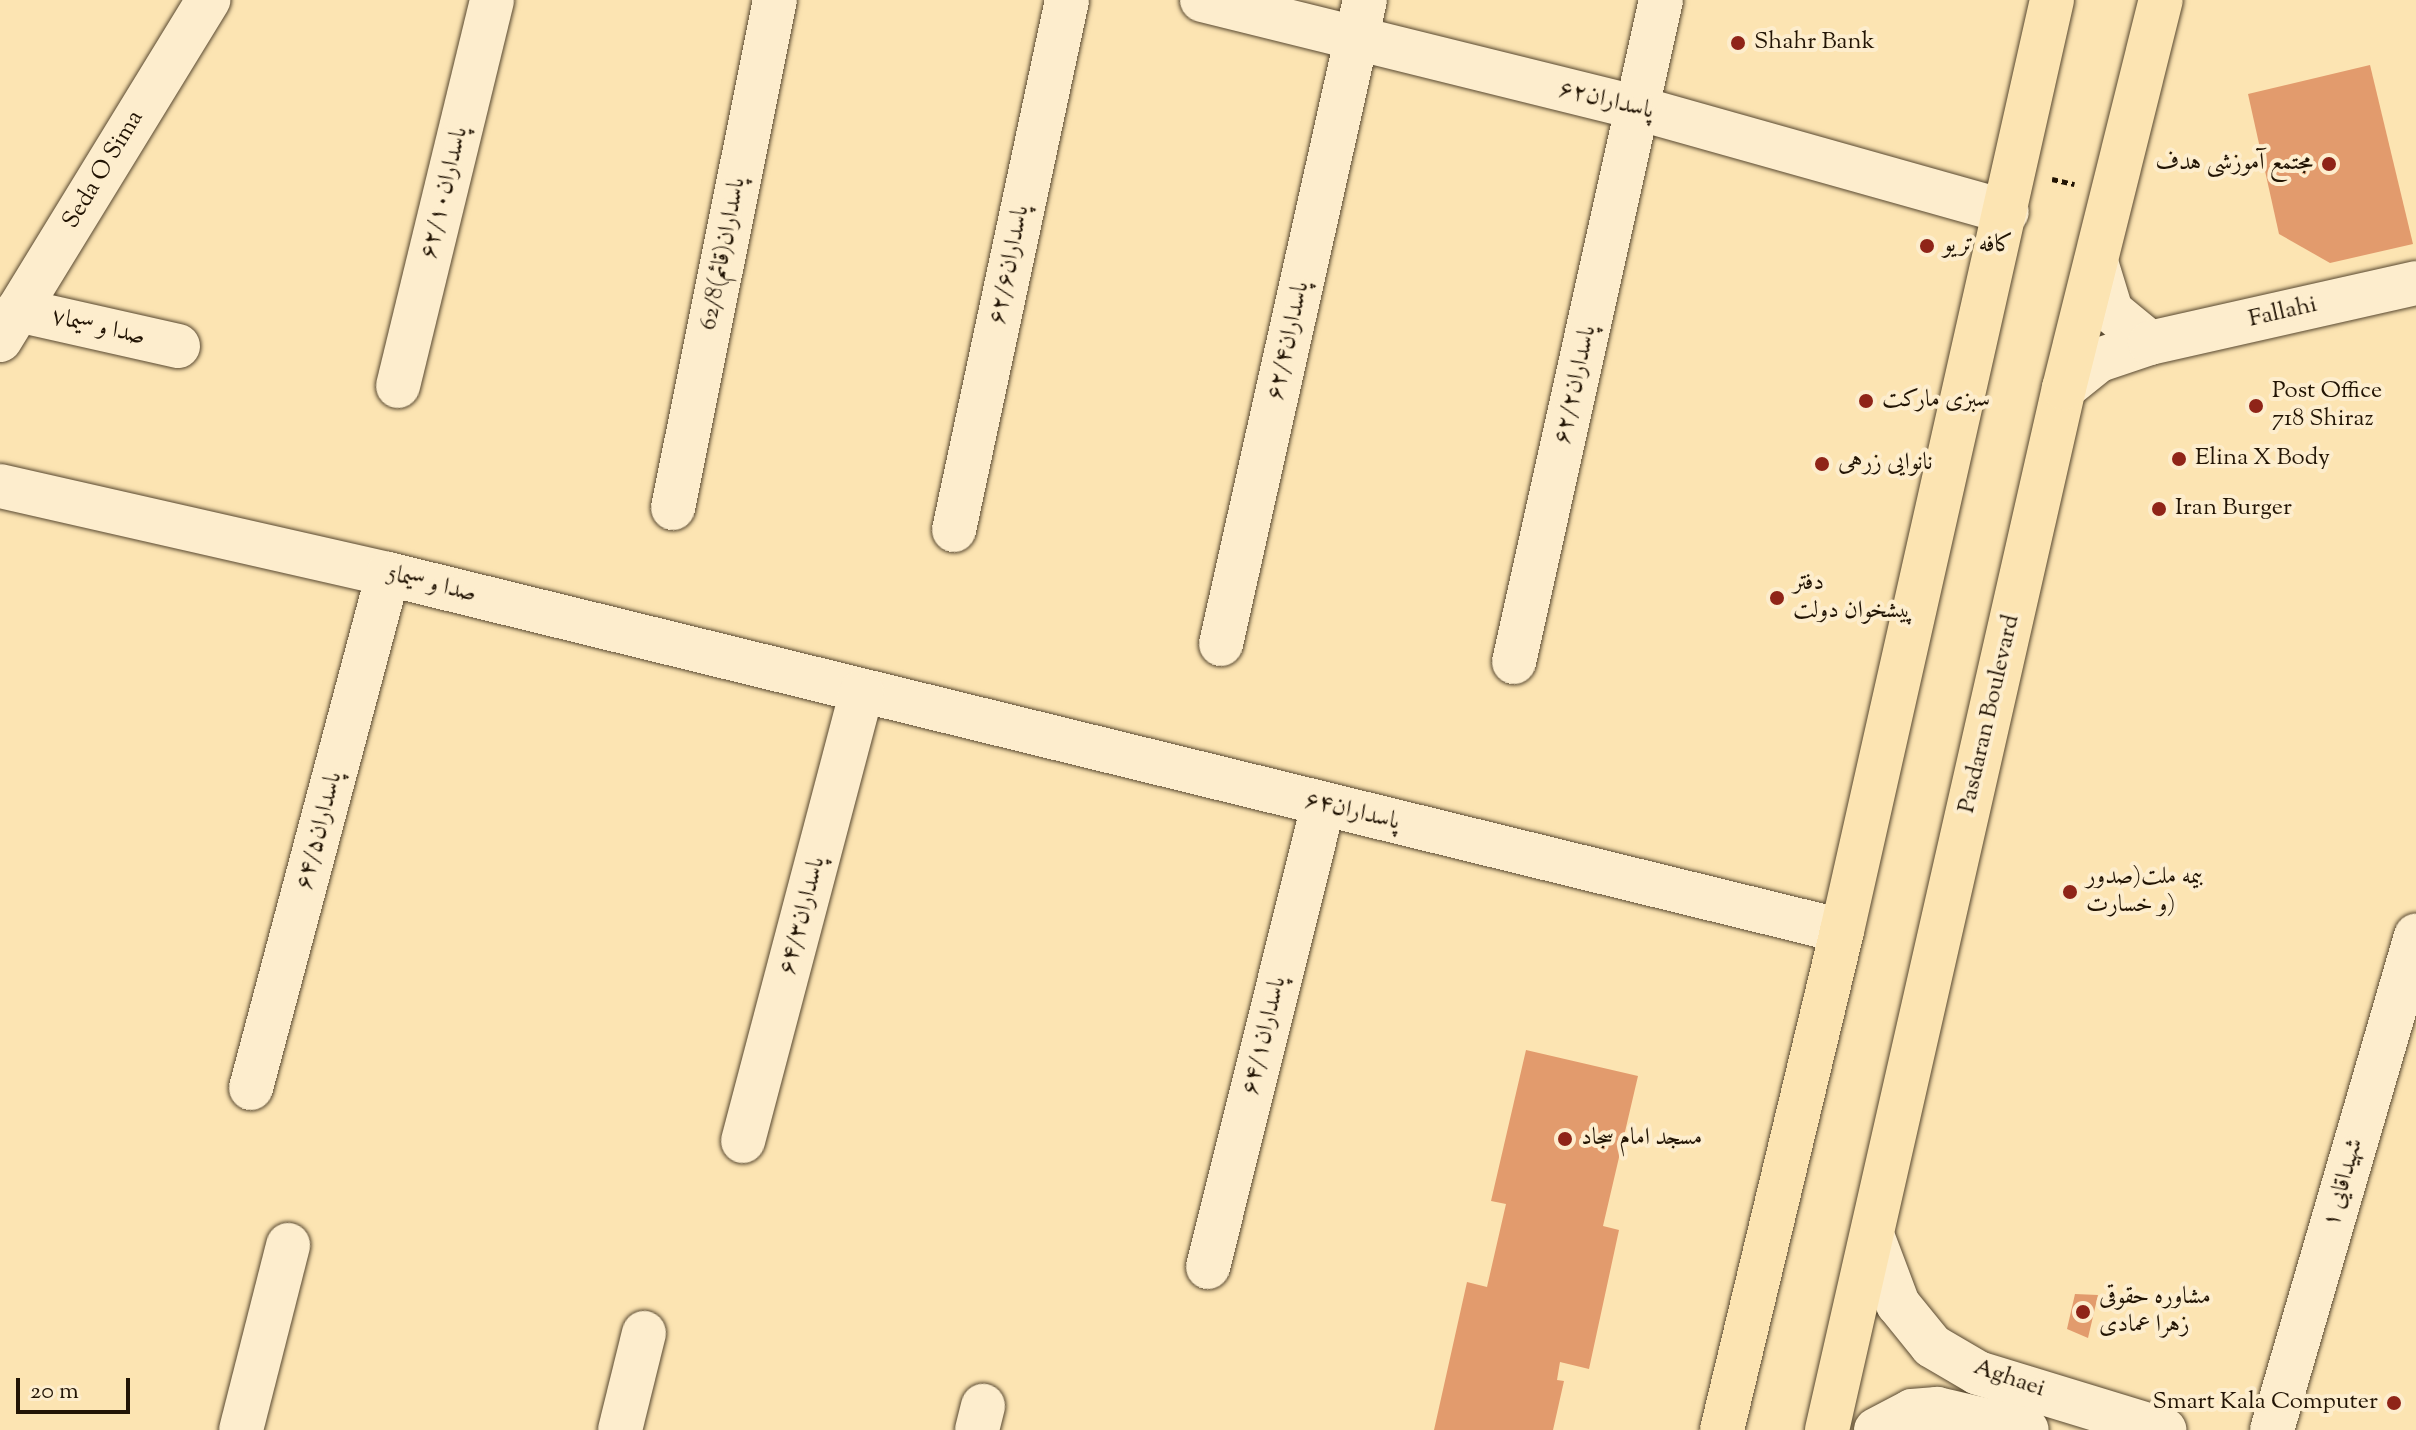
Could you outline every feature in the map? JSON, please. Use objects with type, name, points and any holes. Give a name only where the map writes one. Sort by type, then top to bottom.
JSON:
[{"type":"main road","points":[[1722,1430],[1842,931],[2017,170],[2052,0]]},
{"type":"main road","name":"Pasdaran Boulevard","points":[[1827,1430],[2064,388],[2161,0]]},
{"type":"street","name":"پاسداران۶۲/۱۰","points":[[398,386],[492,0]]},
{"type":"street","name":"62/8پاسداران(قائم)","points":[[673,508],[775,0]]},
{"type":"street","name":"پاسداران۶۲/۶","points":[[954,530],[1067,0]]},
{"type":"street","name":"پاسداران۶۲","points":[[1202,0],[1360,19],[1637,108],[2007,212]]},
{"type":"street","name":"پاسداران۶۲/۲","points":[[1514,662],[1661,0]]},
{"type":"street","name":"Seda O Sima","points":[[9,325],[198,1]]},
{"type":"street","name":"پاسداران۶۲/۴","points":[[1221,644],[1360,19]]},
{"type":"street","points":[[2096,262],[2111,311],[2150,343]]},
{"type":"street","name":"Fallahi","points":[[2064,388],[2099,360],[2150,343],[2411,290]]},
{"type":"street","name":"صدا و سیما۷","points":[[9,325],[178,346]]},
{"type":"street","name":"5صدا و سیما","points":[[0,486],[388,574],[862,691]]},
{"type":"street","name":"پاسداران۶۴/۵","points":[[251,1088],[388,574]]},
{"type":"street","name":"پاسداران۶۴","points":[[862,691],[1842,931]]},
{"type":"street","name":"پاسداران۶۴/۳","points":[[743,1141],[862,691]]},
{"type":"street","name":"پاسداران۶۴/۱","points":[[1208,1267],[1323,805]]},
{"type":"street","name":"۱ شهیداقایی","points":[[2272,1430],[2416,936]]},
{"type":"street","name":"Aghaei","points":[[1872,1235],[1898,1304],[1932,1346],[1978,1373],[2165,1430]]},
{"type":"street","points":[[241,1430],[288,1245]]},
{"type":"street","points":[[620,1430],[644,1333]]},
{"type":"street","points":[[1937,1409],[1926,1397],[1924,1374],[1935,1363],[1954,1358]]},
{"type":"street","name":"Aghaei","points":[[1876,1430],[1912,1411],[1937,1409],[2027,1430]]},
{"type":"path","points":[[2017,170],[2114,193]]},
{"type":"building","name":"مجتمع آموزشی هدف","points":[[2370,65],[2413,244],[2330,263],[2279,234],[2248,94]]},
{"type":"building","points":[[1526,1050],[1638,1076],[1603,1226],[1619,1230],[1589,1369],[1560,1362],[1557,1380],[1564,1381],[1553,1430],[1434,1430],[1467,1282],[1487,1287],[1506,1204],[1491,1201]]},
{"type":"building","name":"مشاوره حقوقی زهرا عمادی","points":[[2075,1294],[2098,1295],[2088,1338],[2067,1329]]},
{"type":"place","name":"Shahr Bank","points":[[1738,43]]},
{"type":"place","name":"مجتمع آموزشی هدف","points":[[2329,164]]},
{"type":"place","name":"کافه تریو","points":[[1927,246]]},
{"type":"place","name":"سبزی مارکت","points":[[1866,401]]},
{"type":"place","name":"Post Office 718 Shiraz","points":[[2256,406]]},
{"type":"place","name":"Elina X Body","points":[[2179,459]]},
{"type":"place","name":"نانوایی زرهی","points":[[1822,464]]},
{"type":"place","name":"Iran Burger","points":[[2159,509]]},
{"type":"place","name":"دفتر پیشخوان دولت","points":[[1777,598]]},
{"type":"place","name":"بیمه ملت(صدور و خسارت)","points":[[2070,892]]},
{"type":"place","name":"مسجد امام سجاد","points":[[1565,1139]]},
{"type":"place","name":"مشاوره حقوقی زهرا عمادی","points":[[2083,1312]]},
{"type":"place","name":"Smart Kala Computer","points":[[2394,1403]]}]
